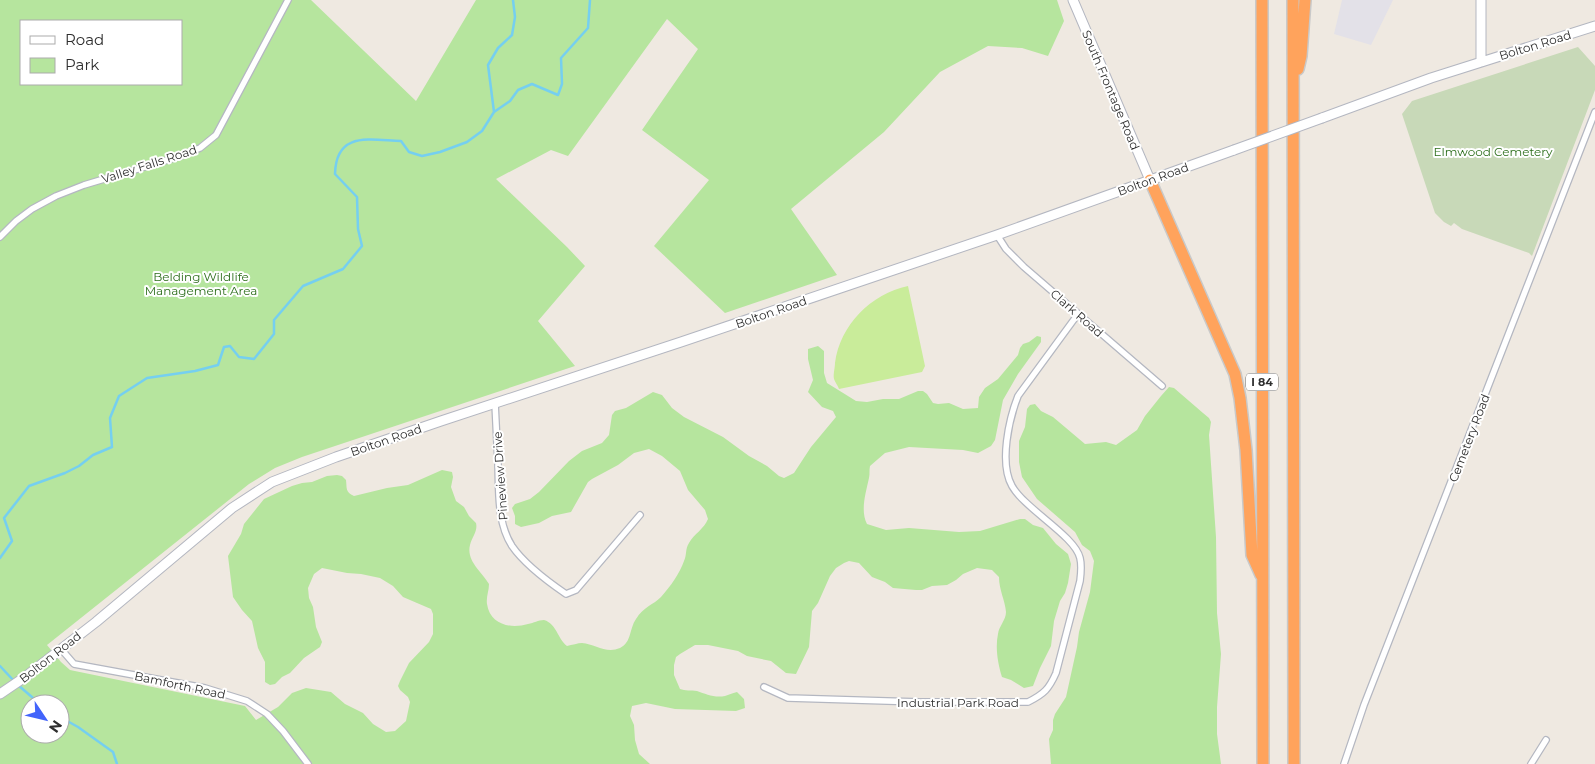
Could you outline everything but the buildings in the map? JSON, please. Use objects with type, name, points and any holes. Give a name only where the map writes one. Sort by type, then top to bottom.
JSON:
[{"type":"highway","name":"I 84","points":[[1262,0],[1263,764]]},
{"type":"highway","name":"I 84","points":[[1293,0],[1294,764]]},
{"type":"highway","points":[[1293,82],[1301,56],[1305,0]]},
{"type":"highway","points":[[1150,180],[1235,374],[1240,398],[1246,450],[1252,555],[1263,580]]},
{"type":"street","name":"Valley Falls Road","points":[[0,237],[16,221],[32,209],[56,196],[84,185],[181,156],[200,148],[216,135],[288,0]]},
{"type":"street","name":"South Frontage Road","points":[[1072,0],[1150,180]]},
{"type":"street","points":[[1481,0],[1481,62]]},
{"type":"street","name":"Bolton Road","points":[[3,692],[61,649],[232,508],[272,482],[336,457],[997,235],[1431,78],[1595,26]]},
{"type":"street","name":"Cemetery Road","points":[[1344,764],[1364,705],[1595,112]]},
{"type":"street","name":"Clark Road","points":[[997,235],[1012,255],[1162,386]]},
{"type":"street","name":"Industrial Park Road","points":[[764,687],[788,698],[920,702],[1028,702],[1042,695],[1051,686],[1080,581],[1082,568],[1080,556],[1073,544],[1020,497],[1012,486],[1006,472],[1005,458],[1012,411],[1018,396],[1078,314]]},
{"type":"street","name":"Pineview Drive","points":[[495,403],[499,504],[504,532],[512,546],[523,559],[557,588],[566,594],[576,590],[640,515]]},
{"type":"street","name":"Bamforth Road","points":[[61,649],[74,664],[204,688],[247,701],[266,714],[283,731],[308,764]]},
{"type":"street","points":[[1531,764],[1546,740]]},
{"type":"shaded area","points":[[1342,0],[1393,0],[1371,45],[1334,34]]},
{"type":"green space","name":"Belding Wildlife Management Area","points":[[0,0],[311,0],[416,101],[476,0],[1057,0],[1064,21],[1048,56],[1022,48],[988,46],[940,72],[884,132],[791,209],[837,275],[725,313],[654,246],[709,180],[642,130],[698,49],[667,19],[568,156],[551,150],[496,179],[585,266],[538,321],[575,366],[302,457],[275,468],[249,484],[47,645],[70,670],[245,706],[256,720],[278,707],[292,693],[306,688],[331,692],[345,704],[363,713],[373,724],[386,732],[395,731],[406,721],[410,702],[398,686],[409,663],[429,642],[433,634],[433,614],[431,609],[403,597],[393,586],[380,578],[322,568],[314,574],[308,588],[316,627],[322,642],[320,647],[304,658],[290,673],[282,677],[275,684],[270,685],[265,682],[265,662],[258,648],[252,621],[233,597],[228,556],[241,534],[244,524],[264,499],[292,486],[312,482],[327,476],[342,476],[346,480],[348,491],[354,496],[408,485],[442,470],[452,472],[451,487],[456,501],[464,507],[476,523],[476,531],[469,551],[475,566],[489,584],[487,604],[492,617],[502,624],[515,626],[544,620],[552,625],[567,646],[582,643],[615,650],[627,642],[639,615],[661,597],[671,584],[682,566],[689,543],[708,519],[705,510],[688,490],[680,471],[662,456],[649,449],[634,453],[618,465],[588,482],[571,512],[552,516],[539,523],[521,527],[515,524],[512,508],[515,504],[530,499],[539,492],[569,461],[582,451],[602,443],[609,435],[612,415],[615,411],[626,408],[653,392],[662,395],[672,408],[684,417],[723,437],[784,478],[794,473],[811,447],[836,417],[833,411],[822,407],[808,392],[813,380],[808,359],[808,349],[818,346],[824,351],[824,373],[827,383],[856,401],[867,402],[899,399],[918,391],[923,391],[933,403],[949,403],[963,409],[978,408],[979,397],[985,388],[998,379],[1018,355],[1023,344],[1037,336],[1041,337],[1041,342],[1018,374],[1003,400],[995,440],[991,446],[978,453],[963,450],[909,447],[885,453],[870,466],[864,507],[867,524],[886,530],[909,528],[959,532],[980,531],[1025,519],[1033,525],[1043,528],[1056,544],[1068,554],[1071,564],[1068,583],[1054,621],[1051,646],[1033,686],[1024,688],[1002,677],[998,661],[997,639],[1006,612],[999,577],[992,570],[977,568],[963,574],[947,585],[916,590],[893,588],[885,582],[872,577],[859,563],[849,561],[836,568],[830,576],[818,603],[812,611],[809,647],[796,674],[786,673],[771,661],[747,656],[738,651],[708,645],[695,645],[676,657],[674,675],[680,689],[717,696],[725,696],[737,692],[744,699],[745,708],[736,711],[675,709],[646,703],[632,706],[630,716],[634,725],[635,740],[639,754],[650,764],[0,764]]},
{"type":"green space","name":"Elmwood Cemetery","points":[[1578,47],[1595,66],[1595,90],[1532,256],[1529,253],[1462,229],[1454,223],[1451,226],[1444,222],[1435,213],[1402,114],[1412,101]]},
{"type":"green space","points":[[908,286],[925,366],[922,372],[839,389],[834,379],[835,363],[843,336],[851,324],[859,313],[882,296]]},
{"type":"green space","points":[[1169,387],[1174,388],[1209,418],[1211,422],[1209,435],[1216,537],[1217,613],[1221,654],[1217,734],[1221,764],[1051,764],[1049,739],[1053,730],[1053,720],[1066,697],[1079,632],[1090,592],[1094,561],[1090,551],[1082,545],[1075,532],[1037,499],[1022,477],[1019,462],[1019,441],[1025,427],[1027,409],[1030,405],[1035,404],[1041,411],[1053,417],[1085,444],[1106,442],[1116,445],[1137,430],[1145,416]]},
{"type":"waterway","points":[[0,558],[12,541],[4,518],[29,486],[65,473],[79,466],[93,455],[112,447],[110,418],[119,396],[147,378],[195,371],[218,365],[224,347],[230,346],[239,357],[254,359],[274,334],[274,320],[303,286],[343,269],[362,246],[358,229],[357,197],[335,174],[337,160],[341,151],[348,144],[366,140],[401,141],[409,152],[422,156],[440,152],[467,142],[482,131],[494,112],[488,65],[498,48],[512,35],[515,17],[513,0]]},
{"type":"waterway","points":[[494,112],[510,101],[518,90],[532,84],[558,95],[562,84],[561,58],[588,28],[590,0]]},
{"type":"waterway","points":[[0,666],[14,681]]},
{"type":"waterway","points":[[18,685],[28,694]]},
{"type":"waterway","points":[[70,723],[113,752],[117,764]]}]
